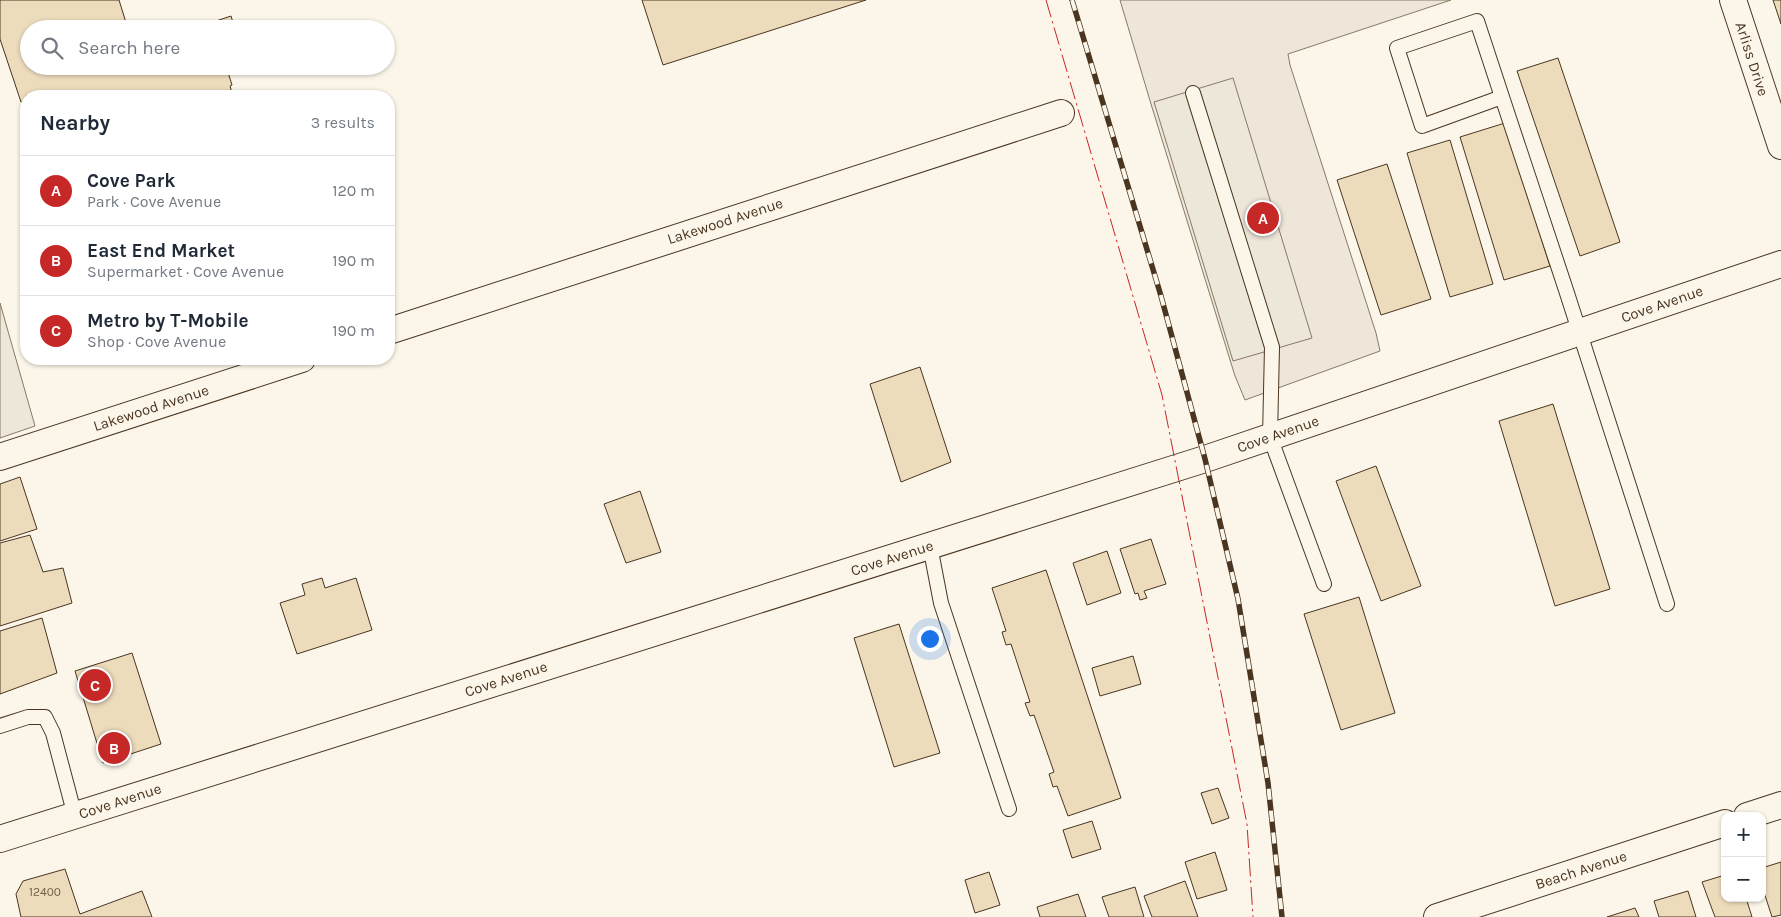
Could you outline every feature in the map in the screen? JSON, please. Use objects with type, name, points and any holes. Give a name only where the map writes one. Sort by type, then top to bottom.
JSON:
[{"type":"street","name":"Arliss Drive","points":[[1733,0],[1781,146]]},
{"type":"street","name":"Lakewood Avenue","points":[[395,328],[1061,113]]},
{"type":"street","name":"Cove Avenue","points":[[0,839],[1270,437],[1781,264]]},
{"type":"street","name":"Lakewood Avenue","points":[[0,457],[284,365]]},
{"type":"street","points":[[1760,812],[1781,805]]},
{"type":"street","name":"Beach Avenue","points":[[1438,917],[1721,824]]},
{"type":"lane","points":[[1502,97],[1422,126],[1397,48],[1477,21],[1580,332],[1667,604]]},
{"type":"lane","points":[[1193,93],[1272,347],[1270,437],[1324,584]]},
{"type":"lane","points":[[930,546],[942,603],[1009,809]]},
{"type":"lane","points":[[0,726],[28,717],[45,717],[53,732],[75,816]]},
{"type":"shaded area","points":[[1120,0],[1451,0],[1288,54],[1376,333],[1380,351],[1245,400],[1235,376]]},
{"type":"shaded area","points":[[1233,78],[1312,338],[1233,361],[1154,102]]},
{"type":"shaded area","points":[[0,303],[35,426],[0,438]]},
{"type":"building","points":[[0,0],[119,0],[125,20],[20,20],[20,75],[229,75],[232,85],[230,86],[231,90],[20,90],[20,99],[0,39]]},
{"type":"building","points":[[642,0],[866,0],[663,65]]},
{"type":"building","points":[[1773,0],[1781,0],[1781,24]]},
{"type":"building","points":[[231,16],[232,20],[219,20]]},
{"type":"building","points":[[1558,58],[1620,242],[1580,256],[1517,71]]},
{"type":"building","points":[[1505,123],[1550,266],[1504,280],[1460,137]]},
{"type":"building","points":[[1450,140],[1493,284],[1450,297],[1407,153]]},
{"type":"building","points":[[1387,164],[1431,299],[1381,315],[1337,180]]},
{"type":"building","points":[[920,367],[951,462],[901,482],[870,384]]},
{"type":"building","points":[[1553,404],[1610,589],[1555,606],[1499,421]]},
{"type":"building","points":[[1376,466],[1421,586],[1381,601],[1336,481]]},
{"type":"building","points":[[20,477],[37,529],[0,541],[0,484]]},
{"type":"building","points":[[640,491],[661,552],[626,563],[604,504]]},
{"type":"building","points":[[30,535],[43,572],[63,568],[72,603],[0,626],[0,543]]},
{"type":"building","points":[[1151,539],[1166,584],[1144,591],[1147,598],[1140,600],[1138,593],[1135,594],[1120,549]]},
{"type":"building","points":[[1107,551],[1121,593],[1087,605],[1073,563]]},
{"type":"building","points":[[1046,570],[1121,798],[1068,816],[1057,786],[1053,787],[1049,774],[1054,772],[1034,715],[1030,716],[1025,703],[1030,702],[1011,644],[1006,645],[1002,632],[1006,631],[992,588]]},
{"type":"building","points":[[322,578],[325,588],[356,578],[372,630],[297,654],[280,603],[305,595],[302,584]]},
{"type":"building","points":[[1359,597],[1395,713],[1341,730],[1304,614]]},
{"type":"building","points":[[42,618],[57,673],[0,694],[0,631]]},
{"type":"building","points":[[899,624],[940,753],[894,767],[854,638]]},
{"type":"building","points":[[132,653],[161,744],[103,763],[75,671]]},
{"type":"building","points":[[1133,656],[1141,684],[1100,696],[1092,668]]},
{"type":"building","points":[[1218,788],[1229,818],[1212,824],[1201,793]]},
{"type":"building","points":[[1092,821],[1101,849],[1072,858],[1063,830]]},
{"type":"building","points":[[1215,852],[1227,890],[1197,899],[1185,862]]},
{"type":"building","points":[[1781,862],[1781,915],[1772,917],[1766,898],[1766,867]]},
{"type":"building","points":[[65,869],[80,914],[142,891],[152,917],[21,917],[16,894],[23,881]]},
{"type":"building","points":[[989,872],[1000,905],[975,913],[965,880]]},
{"type":"building","points":[[1721,876],[1721,902],[1747,902],[1752,917],[1715,917],[1702,882]]},
{"type":"building","points":[[1185,881],[1198,917],[1152,917],[1144,896]]},
{"type":"building","points":[[1135,887],[1144,917],[1109,917],[1102,897]]},
{"type":"building","points":[[1688,891],[1696,917],[1659,917],[1654,901]]},
{"type":"building","points":[[1078,894],[1086,917],[1040,917],[1037,907]]},
{"type":"building","points":[[1635,908],[1639,917],[1607,917]]},
{"type":"railway","points":[[1072,0],[1161,296],[1205,459],[1238,599],[1268,783],[1282,917]]},
{"type":"power","points":[[1046,0],[1162,395],[1247,824],[1253,917]]},
{"type":"place","name":"Cove Park","points":[[1263,218]]},
{"type":"place","name":"Metro by T-Mobile","points":[[95,685]]},
{"type":"place","name":"East End Market","points":[[114,748]]}]
